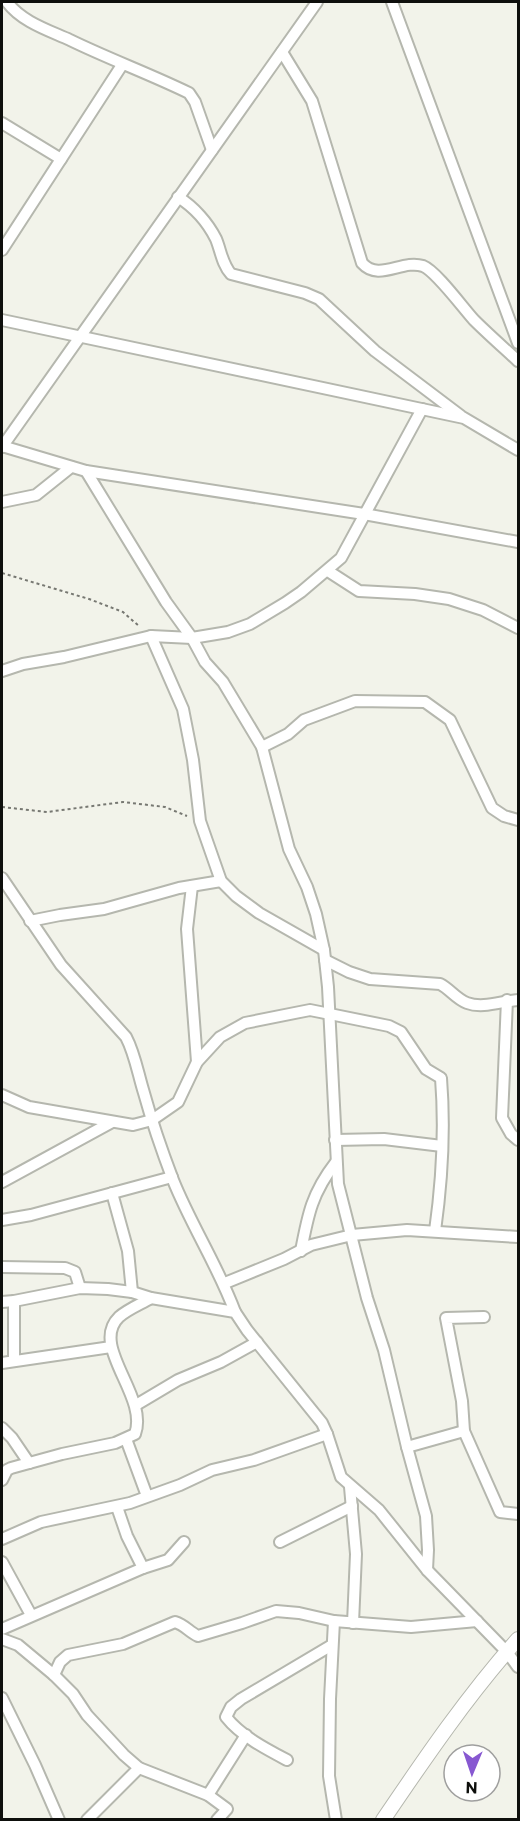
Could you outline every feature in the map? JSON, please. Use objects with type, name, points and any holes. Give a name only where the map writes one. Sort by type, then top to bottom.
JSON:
[{"type":"street","points":[[7,2],[13,10],[28,20],[122,65],[189,93],[195,102],[212,150]]},
{"type":"street","points":[[317,2],[2,446],[86,471],[364,514],[519,542]]},
{"type":"street","points":[[392,2],[519,343]]},
{"type":"street","points":[[282,52],[312,101],[362,263],[368,270],[375,271],[415,265],[429,270],[475,321],[519,361]]},
{"type":"street","points":[[2,250],[122,65]]},
{"type":"street","points":[[2,123],[61,159]]},
{"type":"street","points":[[178,197],[192,207],[215,239],[225,267],[231,274],[305,292],[319,299],[375,351],[464,418],[519,450]]},
{"type":"street","points":[[2,320],[464,418]]},
{"type":"street","points":[[2,671],[23,664],[64,657],[152,636],[192,638],[228,632],[250,624],[301,592],[341,558],[422,409]]},
{"type":"street","points":[[2,502],[36,495],[71,467]]},
{"type":"street","points":[[86,471],[166,602],[192,638],[205,662],[223,682],[262,747],[289,849],[307,887],[325,955],[330,1014],[336,1162],[340,1197],[367,1298],[384,1350],[426,1516],[429,1550],[427,1570]]},
{"type":"street","points":[[328,571],[359,591],[415,594],[449,599],[483,610],[519,628]]},
{"type":"street","points":[[152,636],[183,709],[193,760],[200,821],[221,881],[236,896],[259,913],[349,972],[370,979],[440,984],[467,1004],[482,1006],[513,1000],[502,1118],[511,1134],[519,1140]]},
{"type":"street","points":[[262,747],[288,734],[304,720],[355,701],[425,702],[450,720],[492,808],[504,816],[519,820]]},
{"type":"street","points":[[2,878],[61,965],[126,1037],[131,1046],[152,1120],[172,1177],[184,1206],[225,1283],[235,1312],[256,1342],[322,1424],[338,1472],[350,1487],[379,1510],[427,1570],[519,1667]]},
{"type":"street","points":[[30,921],[104,909],[173,890],[221,881]]},
{"type":"street","points":[[192,886],[187,929],[197,1062]]},
{"type":"street","points":[[2,1095],[29,1107],[133,1125],[152,1120],[178,1102],[197,1062],[220,1036],[245,1023],[310,1010],[389,1026],[401,1032],[426,1069],[441,1078],[440,1195],[435,1231]]},
{"type":"street","points":[[2,1182],[112,1122]]},
{"type":"street","points":[[335,1140],[384,1139],[441,1146]]},
{"type":"street","points":[[301,1251],[318,1186],[336,1162]]},
{"type":"street","points":[[2,1220],[32,1215],[172,1177]]},
{"type":"street","points":[[112,1193],[128,1251],[132,1292]]},
{"type":"street","points":[[225,1283],[322,1241],[352,1235],[407,1230],[519,1237]]},
{"type":"street","points":[[2,1267],[65,1268],[75,1272],[80,1288]]},
{"type":"street","points":[[2,1302],[80,1288],[132,1292],[151,1298],[235,1312]]},
{"type":"street","points":[[2,1480],[9,1469],[126,1439],[135,1434],[136,1405],[111,1347],[112,1327],[117,1319],[151,1298]]},
{"type":"street","points":[[14,1301],[14,1361]]},
{"type":"street","points":[[484,1317],[446,1318],[462,1401],[464,1431],[500,1512],[519,1514]]},
{"type":"street","points":[[136,1405],[178,1380],[221,1362],[256,1342]]},
{"type":"street","points":[[2,1364],[111,1347]]},
{"type":"street","points":[[2,1428],[12,1438],[29,1463]]},
{"type":"street","points":[[407,1447],[464,1431]]},
{"type":"street","points":[[2,1539],[41,1522],[117,1507],[180,1485],[212,1470],[254,1460],[327,1434]]},
{"type":"street","points":[[126,1439],[147,1496]]},
{"type":"street","points":[[350,1487],[356,1554],[353,1623]]},
{"type":"street","points":[[280,1542],[352,1506]]},
{"type":"street","points":[[117,1507],[127,1536],[143,1568]]},
{"type":"street","points":[[2,1629],[143,1568],[168,1560],[184,1542]]},
{"type":"street","points":[[2,1562],[31,1615]]},
{"type":"street","points":[[54,1675],[60,1662],[68,1655],[123,1644],[176,1622],[198,1636],[276,1611],[299,1613],[334,1621],[424,1627],[477,1621]]},
{"type":"street","points":[[334,1621],[329,1776],[336,1820]]},
{"type":"street","points":[[2,1639],[18,1645],[54,1675],[73,1694],[87,1715],[139,1768],[208,1795],[227,1809],[217,1820]]},
{"type":"street","points":[[382,1820],[421,1764],[519,1639]]},
{"type":"street","points":[[287,1760],[246,1735],[232,1725],[226,1717],[231,1707],[241,1699],[332,1645]]},
{"type":"street","points":[[2,1698],[59,1820]]},
{"type":"street","points":[[208,1795],[246,1735]]},
{"type":"street","points":[[87,1820],[139,1768]]},
{"type":"path","points":[[2,573],[89,599],[123,612],[152,636]]},
{"type":"path","points":[[2,807],[47,812],[123,802],[165,807],[200,821]]}]
